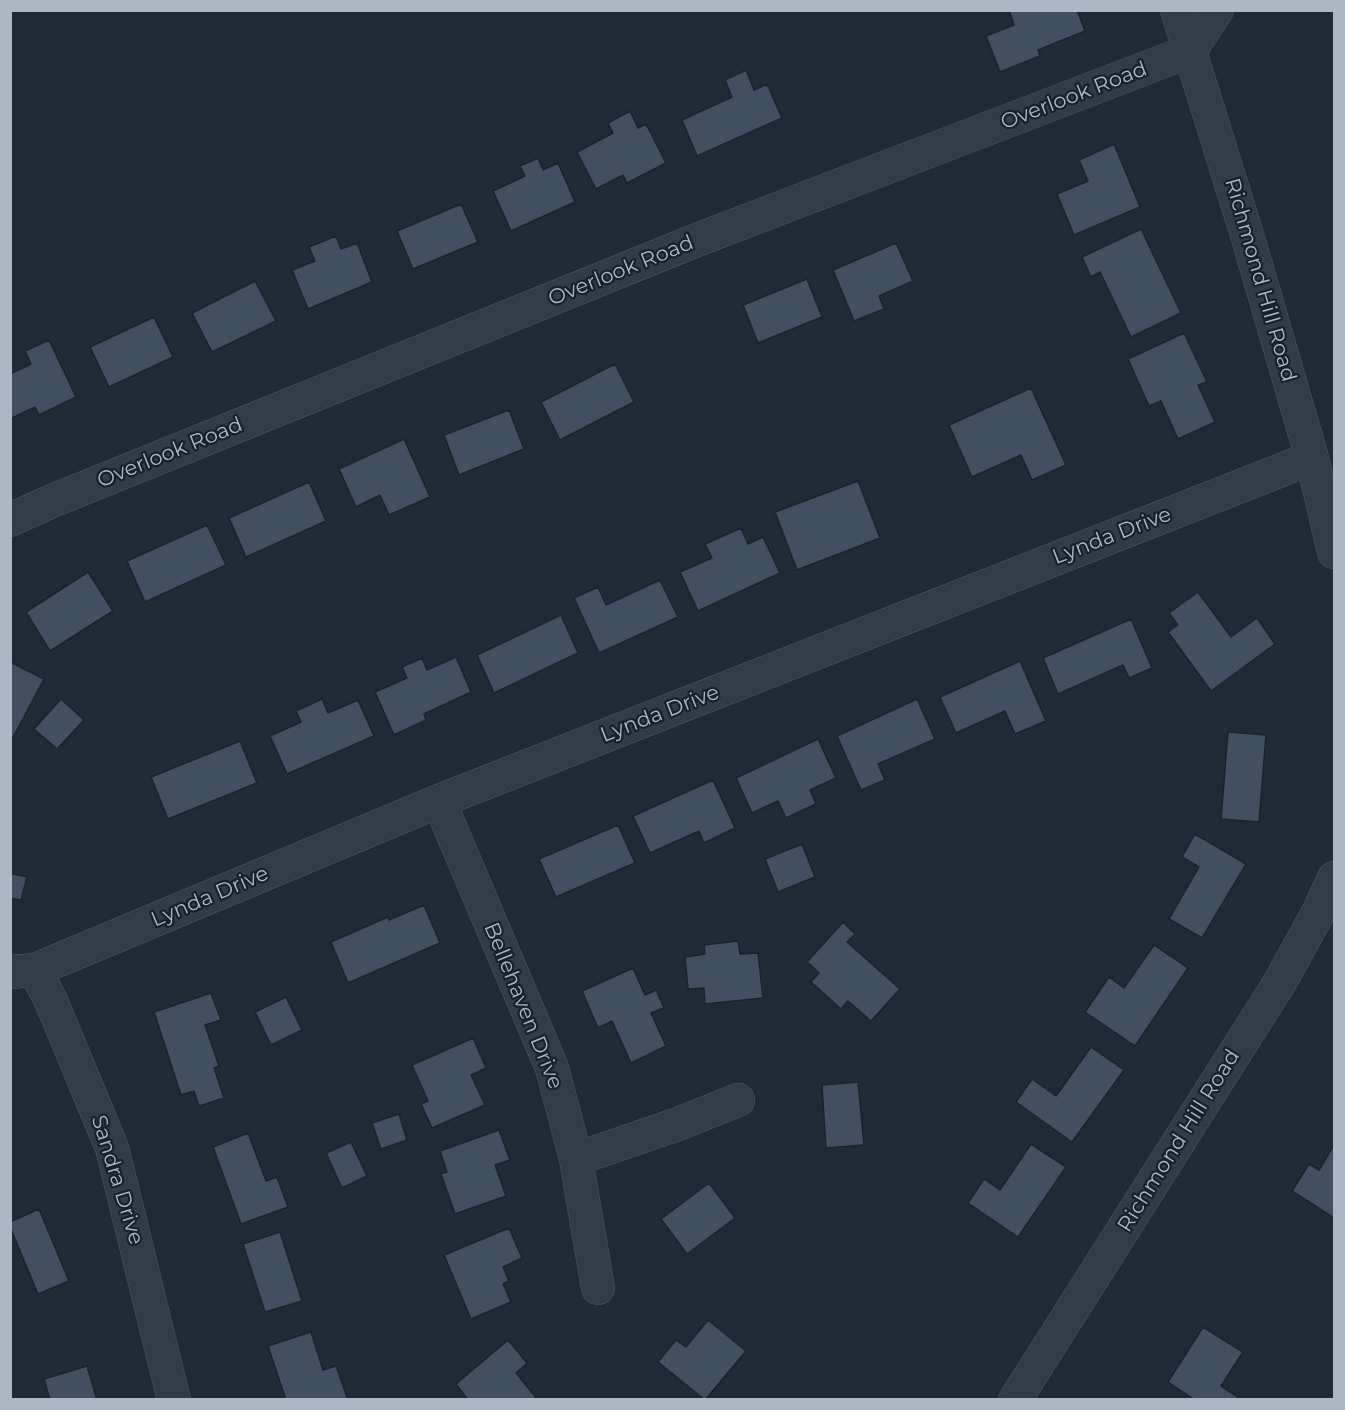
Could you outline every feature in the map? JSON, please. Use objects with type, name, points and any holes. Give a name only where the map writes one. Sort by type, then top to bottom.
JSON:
[{"type":"street","name":"Richmond Hill Road","points":[[1177,10],[1248,238],[1311,458],[1335,552]]},
{"type":"street","points":[[1190,51],[1217,10]]},
{"type":"street","name":"Overlook Road","points":[[10,520],[697,240],[1190,51]]},
{"type":"street","name":"Lynda Drive","points":[[23,971],[440,801],[1311,458]]},
{"type":"street","name":"Bellehaven Drive","points":[[440,801],[552,1068],[576,1159],[598,1288]]},
{"type":"street","name":"Richmond Hill Road","points":[[1015,1400],[1280,982],[1335,878]]},
{"type":"street","name":"Sandra Drive","points":[[23,971],[51,1001],[112,1148],[174,1400]]},
{"type":"street","points":[[576,1159],[678,1124],[738,1100]]},
{"type":"building","points":[[1009,10],[1077,10],[1085,31],[1038,50],[1040,56],[1000,72],[986,36],[1014,25]]},
{"type":"building","points":[[746,70],[754,90],[767,84],[782,118],[697,156],[682,120],[732,97],[725,80]]},
{"type":"building","points":[[630,111],[638,128],[646,124],[666,163],[627,183],[623,175],[596,189],[577,152],[613,133],[608,123]]},
{"type":"building","points":[[1114,144],[1140,207],[1074,235],[1057,194],[1088,181],[1079,160]]},
{"type":"building","points":[[538,158],[543,170],[558,163],[575,202],[511,231],[493,191],[525,176],[520,166]]},
{"type":"building","points":[[461,204],[478,242],[413,269],[397,231]]},
{"type":"building","points":[[1141,229],[1181,313],[1131,337],[1100,272],[1091,277],[1082,257]]},
{"type":"building","points":[[336,236],[341,249],[357,243],[372,282],[308,309],[292,270],[315,261],[309,247]]},
{"type":"building","points":[[896,243],[913,281],[879,296],[884,309],[854,321],[833,270]]},
{"type":"building","points":[[807,279],[822,317],[758,343],[743,305]]},
{"type":"building","points":[[255,281],[276,321],[212,352],[192,313]]},
{"type":"building","points":[[154,317],[173,357],[109,387],[90,347]]},
{"type":"building","points":[[1184,333],[1207,382],[1198,385],[1215,422],[1178,439],[1161,401],[1149,406],[1128,359]]},
{"type":"building","points":[[49,340],[76,397],[39,415],[35,407],[10,419],[10,374],[31,364],[25,351]]},
{"type":"building","points":[[615,364],[634,402],[560,440],[541,402]]},
{"type":"building","points":[[1031,388],[1066,465],[1032,480],[1021,455],[972,477],[949,425]]},
{"type":"building","points":[[509,410],[524,449],[459,475],[444,435]]},
{"type":"building","points":[[404,439],[430,497],[389,515],[380,495],[356,507],[339,469]]},
{"type":"building","points":[[858,481],[880,538],[797,570],[775,512]]},
{"type":"building","points":[[309,482],[326,521],[246,557],[229,518]]},
{"type":"building","points":[[207,525],[226,565],[145,602],[127,561]]},
{"type":"building","points":[[741,528],[748,544],[763,537],[780,573],[698,611],[680,572],[712,558],[705,544]]},
{"type":"building","points":[[88,572],[113,611],[50,651],[26,612]]},
{"type":"building","points":[[660,580],[678,617],[599,653],[574,598],[598,587],[606,605]]},
{"type":"building","points":[[1198,592],[1231,637],[1257,618],[1275,644],[1211,691],[1168,632],[1178,625],[1169,613]]},
{"type":"building","points":[[561,615],[578,653],[494,693],[477,655]]},
{"type":"building","points":[[1131,619],[1152,668],[1129,678],[1123,665],[1058,694],[1043,658]]},
{"type":"building","points":[[456,657],[471,692],[424,714],[426,720],[394,735],[375,692],[407,678],[402,667],[422,658],[427,670]]},
{"type":"building","points":[[1020,661],[1046,721],[1015,734],[1005,711],[956,733],[940,697]]},
{"type":"building","points":[[10,662],[44,679],[10,743]]},
{"type":"building","points":[[61,699],[84,720],[57,749],[34,729]]},
{"type":"building","points":[[322,699],[328,713],[358,700],[374,736],[287,774],[270,736],[301,722],[296,711]]},
{"type":"building","points":[[917,699],[935,739],[878,764],[885,780],[861,790],[837,736]]},
{"type":"building","points":[[1228,732],[1266,735],[1259,822],[1221,819]]},
{"type":"building","points":[[818,739],[836,778],[810,790],[816,804],[786,818],[778,801],[752,813],[736,778]]},
{"type":"building","points":[[240,741],[257,783],[168,819],[151,777]]},
{"type":"building","points":[[713,780],[735,828],[704,843],[699,831],[650,853],[633,816]]},
{"type":"building","points":[[618,825],[635,863],[556,897],[539,859]]},
{"type":"building","points":[[1195,834],[1246,864],[1202,938],[1169,919],[1199,867],[1182,857]]},
{"type":"building","points":[[802,844],[815,877],[778,892],[765,859]]},
{"type":"building","points":[[10,873],[27,877],[21,900],[10,898]]},
{"type":"building","points":[[424,905],[440,943],[348,983],[331,942],[388,917],[389,920]]},
{"type":"building","points":[[843,922],[855,934],[847,942],[900,989],[871,1021],[848,1001],[841,1009],[811,982],[819,973],[807,962]]},
{"type":"building","points":[[738,941],[740,954],[758,953],[763,998],[705,1004],[704,988],[688,989],[685,957],[705,954],[704,945]]},
{"type":"building","points":[[1154,945],[1188,968],[1135,1046],[1085,1012],[1109,977],[1124,988]]},
{"type":"building","points":[[633,968],[645,995],[656,990],[664,1008],[651,1013],[666,1046],[631,1063],[612,1021],[598,1028],[582,991]]},
{"type":"building","points":[[211,993],[221,1020],[205,1025],[219,1066],[214,1068],[224,1098],[199,1106],[194,1091],[181,1095],[154,1012]]},
{"type":"building","points":[[286,997],[302,1030],[271,1045],[255,1012]]},
{"type":"building","points":[[473,1038],[486,1068],[471,1075],[485,1105],[432,1128],[421,1104],[428,1101],[412,1065]]},
{"type":"building","points":[[1091,1047],[1124,1070],[1072,1142],[1016,1102],[1032,1079],[1056,1096]]},
{"type":"building","points":[[858,1082],[864,1145],[826,1148],[822,1085]]},
{"type":"building","points":[[399,1114],[407,1140],[381,1149],[372,1123]]},
{"type":"building","points":[[499,1130],[510,1160],[495,1165],[506,1196],[455,1214],[441,1174],[447,1172],[440,1151]]},
{"type":"building","points":[[248,1133],[266,1181],[277,1177],[288,1207],[241,1224],[213,1147]]},
{"type":"building","points":[[351,1142],[367,1176],[342,1188],[326,1153]]},
{"type":"building","points":[[1031,1144],[1066,1167],[1018,1237],[968,1203],[984,1179],[1000,1190]]},
{"type":"building","points":[[1334,1145],[1334,1218],[1292,1191],[1309,1164],[1319,1170]]},
{"type":"building","points":[[709,1183],[735,1218],[687,1254],[661,1219]]},
{"type":"building","points":[[39,1209],[69,1281],[38,1294],[10,1227],[10,1222]]},
{"type":"building","points":[[509,1228],[522,1258],[503,1267],[509,1281],[503,1284],[511,1302],[471,1319],[444,1255]]},
{"type":"building","points":[[280,1232],[302,1301],[265,1312],[243,1244]]},
{"type":"building","points":[[708,1320],[746,1351],[705,1400],[658,1362],[676,1340],[686,1347]]},
{"type":"building","points":[[1203,1327],[1243,1352],[1221,1386],[1238,1397],[1236,1400],[1195,1400],[1168,1382]]},
{"type":"building","points":[[311,1332],[323,1370],[336,1366],[348,1400],[286,1400],[268,1346]]},
{"type":"building","points":[[508,1340],[527,1363],[516,1373],[538,1400],[468,1400],[456,1384]]},
{"type":"building","points":[[87,1366],[97,1400],[50,1400],[44,1379]]}]
